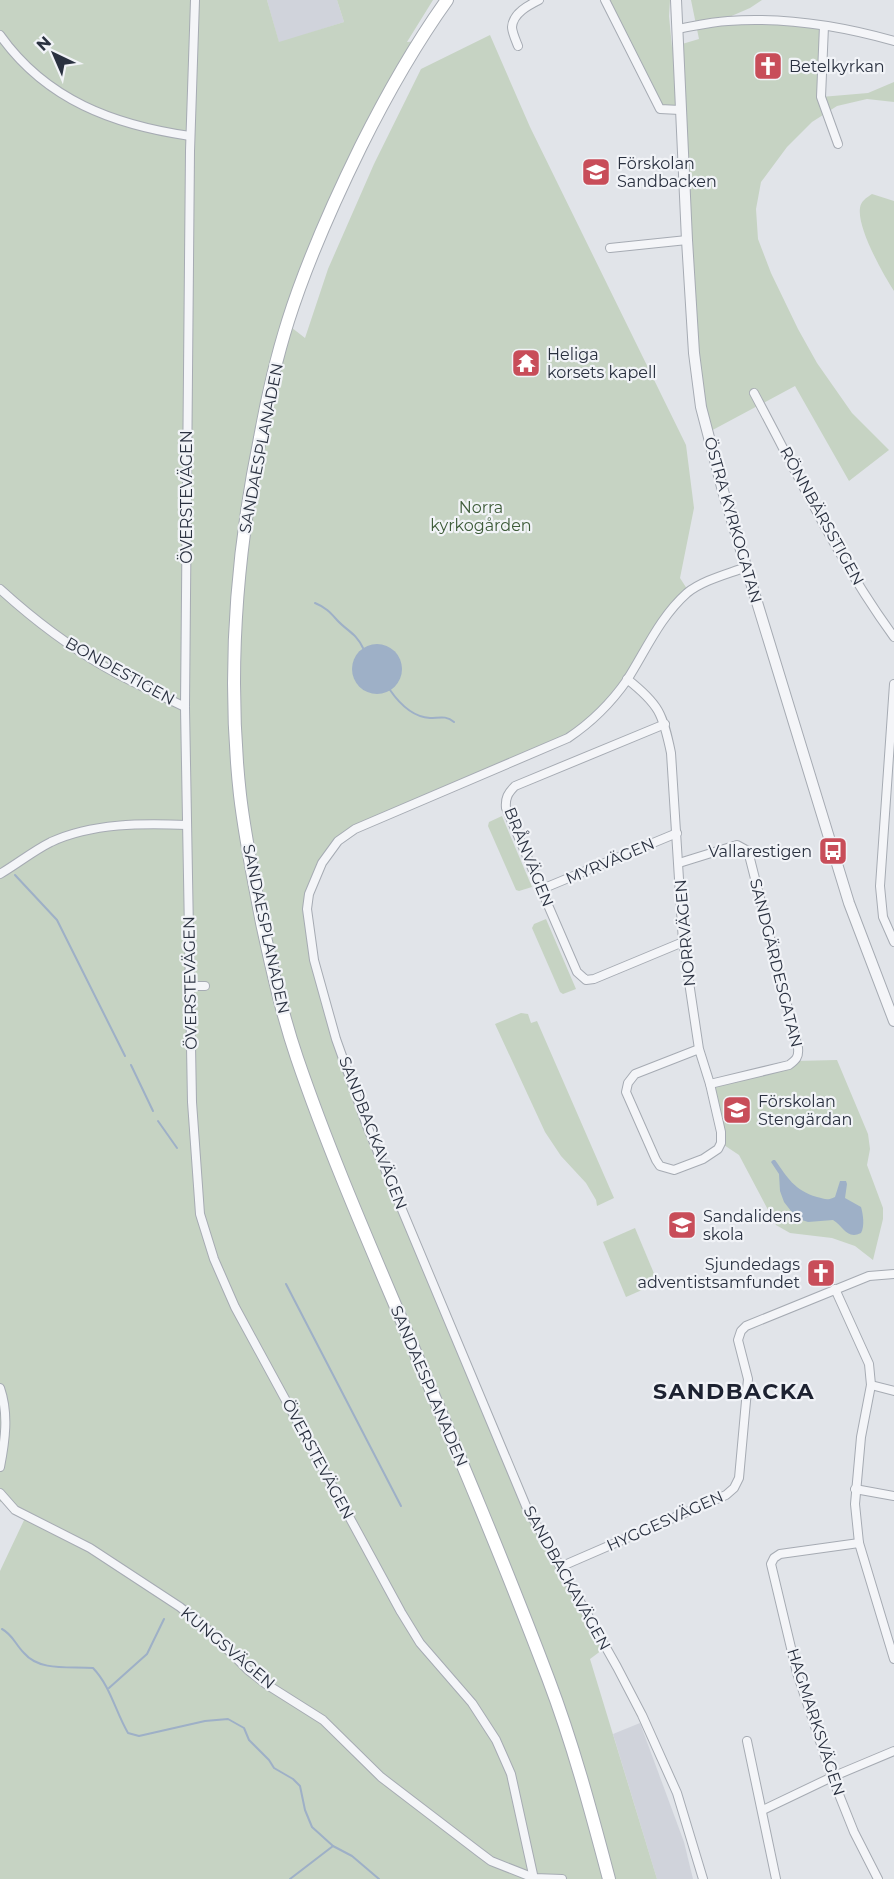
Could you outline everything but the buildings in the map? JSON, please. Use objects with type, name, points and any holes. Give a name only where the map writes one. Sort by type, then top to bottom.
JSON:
[{"type":"main road","name":"SANDAESPLANADEN","points":[[447,0],[386,96],[317,241],[287,324],[269,392],[249,499],[241,557],[235,632],[234,710],[240,795],[254,881],[275,983],[296,1055],[329,1144],[507,1572],[550,1683],[578,1765],[609,1879]]},
{"type":"street","name":"ÖVERSTEVÄGEN","points":[[195,0],[190,136],[185,707],[192,1102],[200,1214],[214,1259],[235,1307],[401,1612],[420,1643],[472,1703],[496,1740],[511,1773],[534,1878]]},
{"type":"street","points":[[518,46],[512,27],[517,15],[528,5],[539,0]]},
{"type":"street","points":[[605,0],[660,109],[680,110]]},
{"type":"street","name":"ÖSTRA KYRKOGATAN","points":[[676,0],[687,240],[700,407],[746,567],[849,903],[894,1021]]},
{"type":"street","points":[[677,28],[746,20],[799,23],[894,41]]},
{"type":"street","points":[[824,26],[821,97],[838,144]]},
{"type":"street","points":[[0,35],[34,74],[63,96],[98,114],[190,136]]},
{"type":"street","points":[[610,248],[687,240]]},
{"type":"street","name":"RÖNNBÄRSSTIGEN","points":[[754,393],[836,545],[871,604],[894,637]]},
{"type":"street","name":"SANDBACKAVÄGEN","points":[[703,1879],[677,1793],[657,1747],[617,1667],[526,1506],[367,1126],[328,1015],[314,960],[307,909],[314,879],[338,841],[355,829],[568,738],[587,725],[601,711],[627,679],[666,615],[689,592],[746,567]]},
{"type":"street","name":"BONDESTIGEN","points":[[0,589],[28,615],[66,643],[107,668],[185,707]]},
{"type":"street","name":"NORRVÄGEN","points":[[627,679],[653,702],[665,724],[671,753],[683,942],[699,1049],[710,1084],[722,1143],[718,1149],[703,1159],[674,1170],[666,1169],[656,1160],[626,1092],[628,1083],[635,1074],[699,1049]]},
{"type":"street","points":[[894,684],[880,886],[883,917],[894,942]]},
{"type":"street","name":"BRÅNVÄGEN","points":[[665,724],[515,786],[505,800],[506,808],[577,972],[586,980],[594,979],[683,942]]},
{"type":"street","points":[[0,874],[52,842],[88,830],[135,824],[187,825]]},
{"type":"street","name":"MYRVÄGEN","points":[[542,889],[677,833]]},
{"type":"street","name":"SANDGÄRDESGATAN","points":[[679,863],[736,845],[748,850],[799,1055],[789,1065],[710,1084]]},
{"type":"street","points":[[191,986],[205,986]]},
{"type":"street","name":"HYGGESVÄGEN","points":[[560,1567],[726,1496],[734,1488],[739,1478],[748,1379],[738,1340],[741,1332],[747,1326],[869,1276],[894,1274]]},
{"type":"street","points":[[835,1289],[869,1364],[871,1385],[861,1437],[855,1489],[859,1543],[894,1659]]},
{"type":"street","points":[[871,1385],[894,1391]]},
{"type":"street","points":[[0,1388],[6,1431],[0,1467]]},
{"type":"street","points":[[855,1489],[894,1496]]},
{"type":"street","name":"KUNGSVÄGEN","points":[[0,1493],[15,1510],[90,1548],[180,1607],[206,1628],[248,1670],[323,1719],[381,1777],[491,1861],[534,1878],[562,1879]]},
{"type":"street","name":"HAGMARKSVÄGEN","points":[[859,1543],[780,1554],[771,1564],[797,1673],[832,1777],[854,1832],[878,1879]]},
{"type":"street","points":[[747,1740],[776,1879]]},
{"type":"street","points":[[763,1810],[894,1751]]},
{"type":"shaded area","points":[[267,0],[337,0],[344,22],[279,43]]},
{"type":"shaded area","points":[[640,1723],[684,1842],[693,1879],[657,1879],[613,1734]]},
{"type":"green space","name":"Norra kyrkogården","points":[[0,0],[267,0],[279,42],[344,22],[337,0],[433,0],[407,42],[420,41],[386,96],[287,324],[305,338],[328,269],[374,164],[421,69],[490,35],[530,127],[686,445],[694,508],[680,578],[689,592],[587,725],[355,829],[338,841],[314,879],[309,925],[336,1039],[513,1476],[606,1647],[590,1659],[657,1879],[0,1879],[0,1571],[26,1516],[4,1500],[0,1502]]},
{"type":"green space","points":[[605,0],[670,0],[672,47],[699,39],[691,0],[762,0],[720,21],[824,26],[821,97],[868,93],[894,82],[894,102],[867,99],[837,106],[812,122],[787,147],[761,182],[756,209],[758,239],[771,273],[798,329],[817,363],[852,413],[889,450],[849,481],[795,386],[707,433],[701,407],[680,111],[660,109]]},
{"type":"green space","points":[[872,194],[894,201],[894,291],[862,227],[860,208],[864,200]]},
{"type":"green space","points":[[502,816],[532,887],[516,890],[488,826],[489,822]]},
{"type":"green space","points":[[546,919],[576,989],[563,994],[560,992],[532,928],[534,924]]},
{"type":"green space","points":[[521,1013],[528,1014],[531,1023],[537,1021],[614,1198],[597,1206],[586,1183],[561,1156],[545,1132],[495,1024]]},
{"type":"green space","points":[[837,1060],[868,1134],[870,1149],[867,1165],[883,1208],[883,1219],[873,1260],[855,1246],[832,1238],[790,1233],[776,1225],[739,1155],[721,1143],[710,1084],[795,1061]]},
{"type":"green space","points":[[635,1228],[658,1283],[626,1297],[603,1242]]},
{"type":"water","points":[[377,644],[391,648],[398,655],[402,669],[398,683],[391,690],[377,694],[363,690],[356,683],[352,669],[356,655],[363,648]]},
{"type":"water","points":[[773,1160],[797,1187],[817,1197],[828,1199],[835,1197],[840,1181],[846,1181],[845,1198],[861,1207],[863,1224],[861,1233],[849,1234],[833,1220],[808,1222],[791,1211],[780,1191],[779,1174],[771,1162]]},
{"type":"waterway","points":[[315,603],[330,612],[354,635],[363,648]]},
{"type":"waterway","points":[[390,690],[412,712],[424,717],[445,718],[454,722]]},
{"type":"waterway","points":[[15,875],[57,920],[125,1056]]},
{"type":"waterway","points":[[131,1065],[153,1111]]},
{"type":"waterway","points":[[158,1121],[177,1148]]},
{"type":"waterway","points":[[286,1284],[401,1506]]},
{"type":"waterway","points":[[109,1688],[147,1654],[164,1619]]},
{"type":"waterway","points":[[2,1629],[24,1653],[38,1663],[56,1667],[93,1668],[109,1691],[128,1733],[139,1736],[205,1721],[228,1719],[244,1728],[249,1740],[274,1768],[300,1786],[305,1810],[312,1827],[333,1846],[352,1856],[379,1879]]},
{"type":"waterway","points":[[290,1879],[333,1846]]},
{"type":"place","name":"Betelkyrkan","points":[[768,66]]},
{"type":"place","name":"Förskolan Sandbacken","points":[[596,172]]},
{"type":"place","name":"Heliga korsets kapell","points":[[526,363]]},
{"type":"place","name":"Vallarestigen","points":[[833,851]]},
{"type":"place","name":"Förskolan Stengärdan","points":[[737,1110]]},
{"type":"place","name":"Sandalidens skola","points":[[682,1225]]},
{"type":"place","name":"Sjundedags adventistsamfundet","points":[[821,1273]]},
{"type":"district","name":"SANDBACKA","points":[[734,1391]]}]
